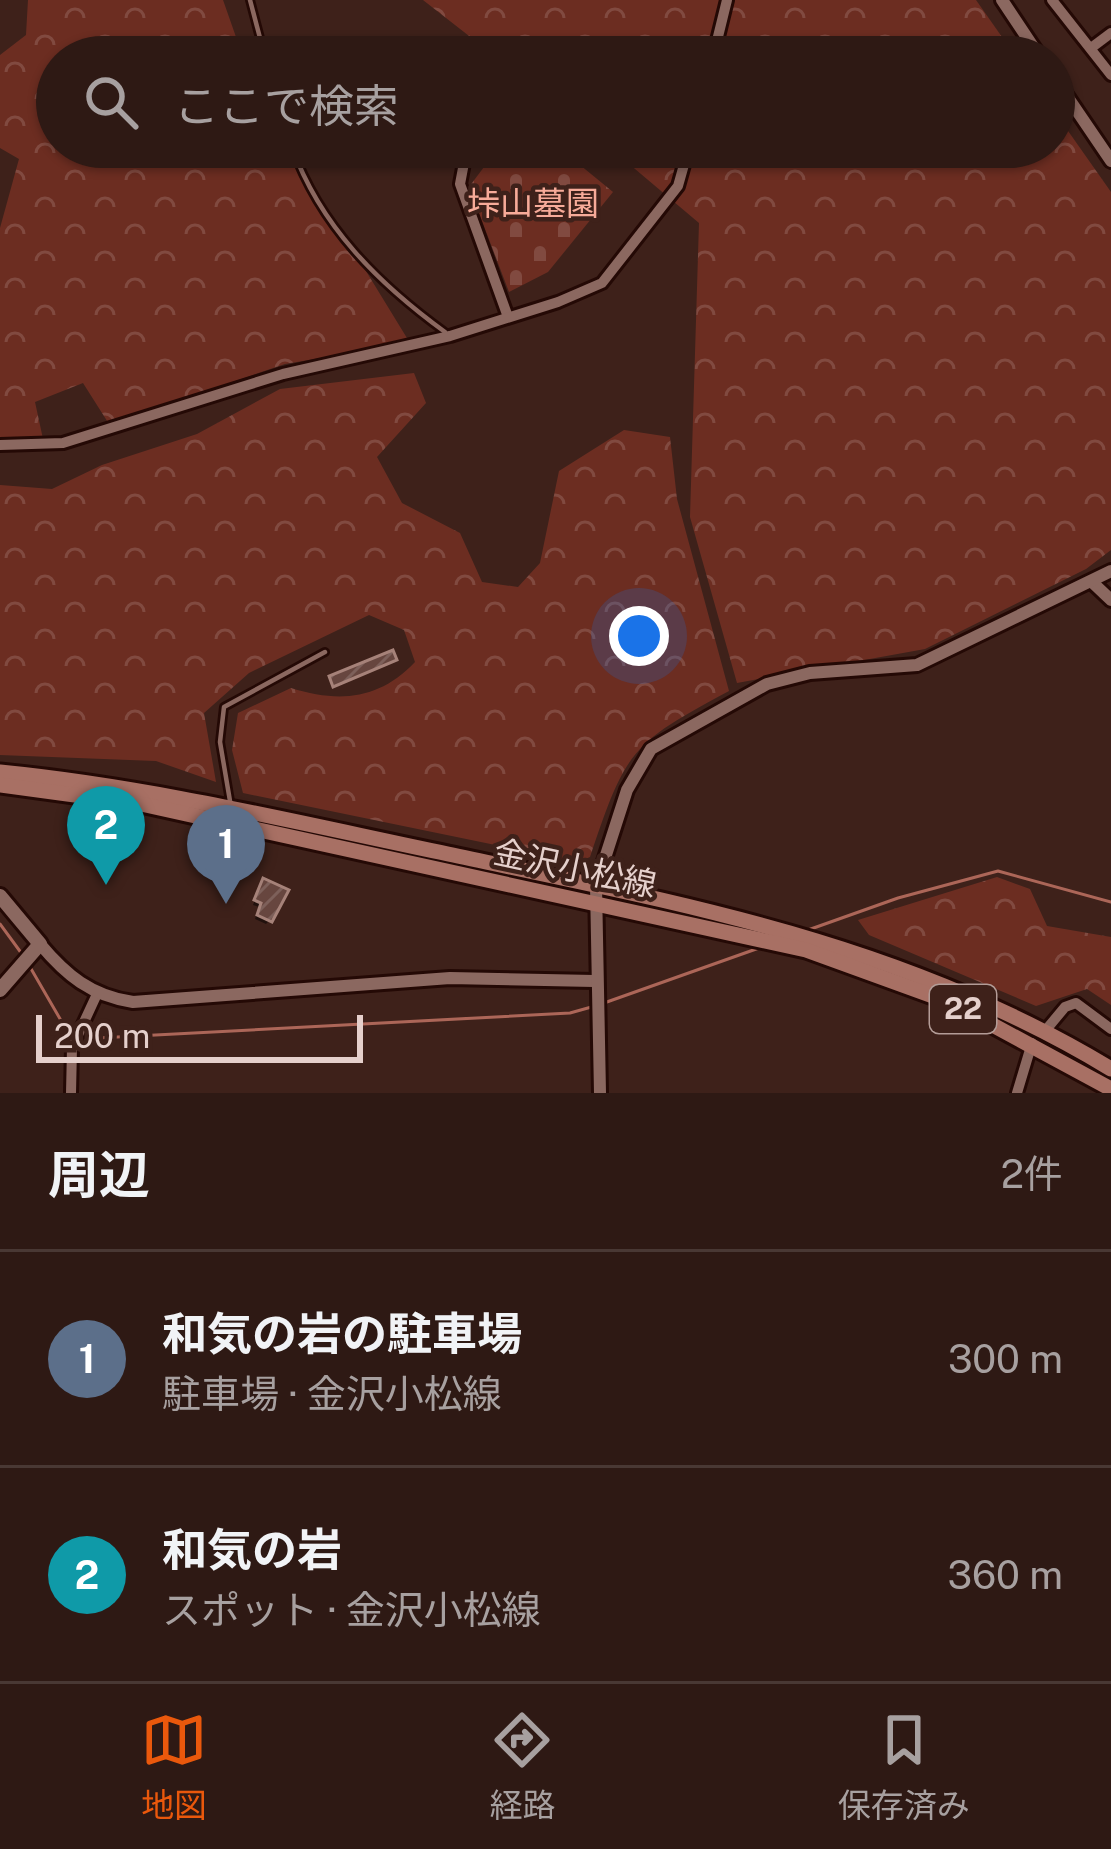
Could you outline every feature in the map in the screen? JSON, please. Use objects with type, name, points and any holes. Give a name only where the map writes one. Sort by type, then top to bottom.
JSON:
[{"type":"main road","name":"金沢小松線","points":[[0,772],[230,807],[808,944],[941,981],[1111,1069]]},
{"type":"main road","name":"金沢小松線","points":[[0,785],[141,804],[596,895]]},
{"type":"main road","points":[[0,896],[36,947],[0,990]]},
{"type":"main road","name":"金沢小松線","points":[[808,944],[952,1003],[1111,1089]]},
{"type":"street","points":[[718,36],[727,0]]},
{"type":"street","points":[[1002,0],[1026,36]]},
{"type":"street","points":[[1052,0],[1111,75]]},
{"type":"street","points":[[1091,48],[1111,33]]},
{"type":"street","points":[[1075,108],[1111,161]]},
{"type":"street","points":[[463,168],[460,184],[508,317]]},
{"type":"street","points":[[0,446],[63,443],[283,374],[450,336],[602,283],[678,186],[683,168]]},
{"type":"street","points":[[600,1093],[595,1027],[596,895],[632,778],[658,743],[766,684],[809,673],[917,665],[1111,571]]},
{"type":"street","points":[[1092,582],[1111,600]]},
{"type":"street","points":[[36,947],[97,994],[149,1002],[450,978],[595,984]]},
{"type":"street","points":[[71,1093],[72,1048],[97,994]]},
{"type":"street","points":[[1045,1031],[1065,1007],[1076,1004],[1111,1029]]},
{"type":"street","points":[[1017,1093],[1032,1043]]},
{"type":"lane","points":[[250,0],[260,36]]},
{"type":"lane","points":[[302,168],[318,204],[359,257],[450,336]]},
{"type":"lane","points":[[230,807],[220,742],[224,707],[325,652]]},
{"type":"green space","points":[[28,0],[223,0],[236,36],[36,36],[36,168],[303,168],[410,343],[285,364],[109,424],[83,383],[35,402],[43,439],[0,439],[0,228],[19,159],[0,148],[0,55],[26,35]]},
{"type":"green space","points":[[423,0],[976,0],[1001,36],[469,36]]},
{"type":"green space","points":[[1075,141],[1111,192],[1111,550],[1086,569],[925,649],[737,683],[690,517],[699,223],[634,168],[1075,168]]},
{"type":"green space","name":"垰山墓園","points":[[483,168],[584,168],[613,192],[548,272],[509,292],[469,187]]},
{"type":"green space","points":[[414,373],[426,403],[377,457],[402,503],[460,533],[482,582],[518,587],[540,563],[559,471],[624,430],[670,437],[677,499],[729,691],[671,724],[636,754],[613,793],[590,857],[578,862],[243,793],[232,750],[238,713],[291,688],[326,696],[373,691],[415,662],[404,630],[369,615],[249,673],[204,713],[216,782],[156,761],[0,755],[0,485],[52,489],[102,465],[197,434],[280,389]]},
{"type":"green space","points":[[997,877],[1030,889],[1047,926],[1111,937],[1111,1005],[1087,989],[1036,1006],[869,935],[858,920]]},
{"type":"building","points":[[393,650],[397,660],[333,687],[329,676]]},
{"type":"building","points":[[263,878],[289,890],[272,922],[257,915],[261,903],[254,900]]},
{"type":"waterway","points":[[808,930],[898,898],[998,871],[1111,902]]},
{"type":"waterway","points":[[0,924],[22,954]]},
{"type":"waterway","points":[[604,1003],[759,948]]},
{"type":"waterway","points":[[30,967],[70,1036]]},
{"type":"waterway","points":[[79,1039],[570,1013],[595,1006]]},
{"type":"place","name":"和気の岩","points":[[106,885]]},
{"type":"place","name":"和気の岩の駐車場","points":[[226,904]]}]
